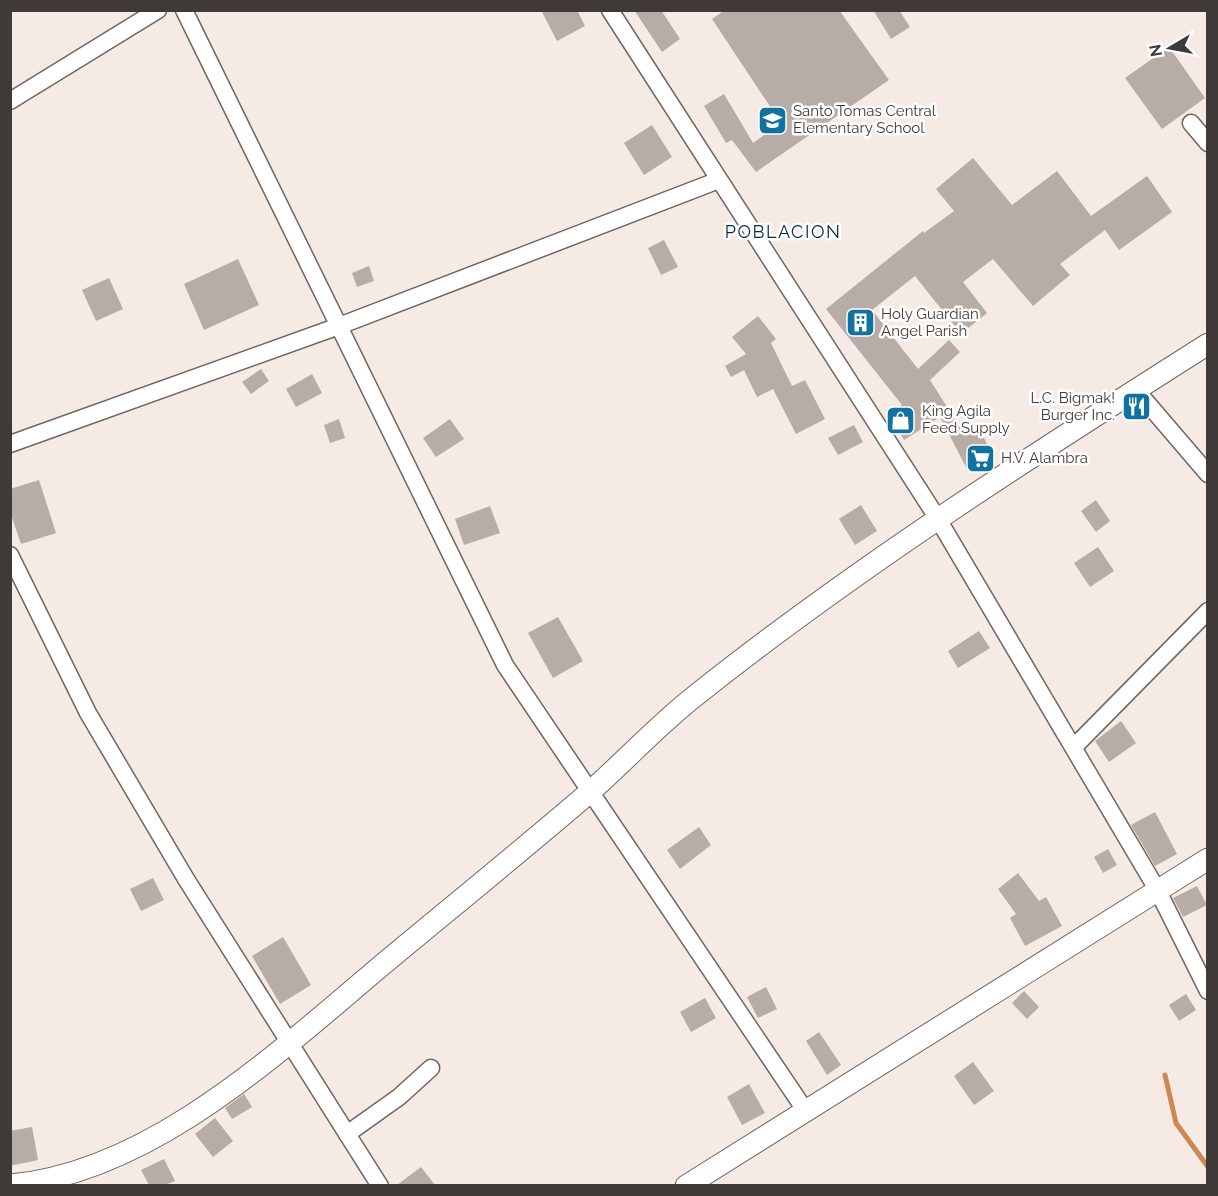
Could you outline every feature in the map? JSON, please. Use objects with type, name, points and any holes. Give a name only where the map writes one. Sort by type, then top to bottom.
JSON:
[{"type":"street","points":[[10,101],[158,10]]},
{"type":"street","points":[[184,10],[505,666],[805,1110]]},
{"type":"street","points":[[610,10],[938,519],[1158,891],[1208,991]]},
{"type":"street","points":[[1191,123],[1208,143]]},
{"type":"street","points":[[10,444],[339,326],[719,180]]},
{"type":"street","points":[[10,1185],[75,1173],[121,1156],[158,1137],[288,1044],[590,792],[692,699],[829,593],[938,519],[1208,344]]},
{"type":"street","points":[[1136,390],[1208,474]]},
{"type":"street","points":[[10,555],[88,713],[186,879],[288,1044],[380,1185]]},
{"type":"street","points":[[1074,747],[1208,611]]},
{"type":"street","points":[[687,1185],[1208,860]]},
{"type":"street","points":[[347,1134],[399,1097],[431,1068]]},
{"type":"building","points":[[541,10],[577,10],[585,26],[557,41]]},
{"type":"building","points":[[634,10],[661,10],[680,39],[662,52]]},
{"type":"building","points":[[725,10],[839,10],[889,80],[756,172],[732,140],[726,143],[704,106],[724,94],[753,143],[781,123],[712,19]]},
{"type":"building","points":[[873,10],[899,10],[910,27],[891,39]]},
{"type":"building","points":[[1169,47],[1205,98],[1162,129],[1125,78]]},
{"type":"building","points":[[652,125],[672,157],[644,175],[624,143]]},
{"type":"building","points":[[973,158],[1012,205],[1057,171],[1091,216],[1147,176],[1172,212],[1119,250],[1105,230],[1060,264],[1070,275],[1033,306],[993,259],[963,282],[987,313],[961,334],[915,276],[872,310],[918,369],[949,340],[960,352],[930,380],[963,432],[977,425],[994,457],[968,471],[940,417],[904,440],[888,414],[902,405],[826,309],[923,231],[924,233],[954,211],[936,189]]},
{"type":"building","points":[[664,240],[678,267],[661,275],[648,248]]},
{"type":"building","points":[[238,259],[259,305],[204,330],[184,284]]},
{"type":"building","points":[[369,266],[374,281],[357,287],[352,273]]},
{"type":"building","points":[[109,278],[123,309],[96,321],[82,290]]},
{"type":"building","points":[[758,316],[776,339],[771,343],[792,386],[805,380],[825,419],[796,434],[773,389],[757,397],[744,370],[731,377],[725,366],[746,354],[732,337]]},
{"type":"building","points":[[261,369],[269,381],[251,394],[242,382]]},
{"type":"building","points":[[312,374],[322,393],[296,407],[286,389]]},
{"type":"building","points":[[339,419],[345,438],[330,443],[324,425]]},
{"type":"building","points":[[450,419],[464,439],[436,457],[423,438]]},
{"type":"building","points":[[854,425],[863,442],[838,455],[828,438]]},
{"type":"building","points":[[39,480],[56,533],[21,544],[10,512],[10,489]]},
{"type":"building","points":[[1096,500],[1110,521],[1096,532],[1081,511]]},
{"type":"building","points":[[861,505],[877,531],[855,545],[839,519]]},
{"type":"building","points":[[490,506],[500,533],[464,545],[455,519]]},
{"type":"building","points":[[1098,547],[1114,571],[1090,587],[1074,563]]},
{"type":"building","points":[[558,617],[583,661],[553,678],[528,633]]},
{"type":"building","points":[[979,631],[990,648],[958,668],[948,651]]},
{"type":"building","points":[[1121,721],[1136,743],[1109,762],[1095,741]]},
{"type":"building","points":[[1155,812],[1177,854],[1155,866],[1131,825]]},
{"type":"building","points":[[699,827],[711,845],[680,869],[667,850]]},
{"type":"building","points":[[1108,849],[1117,865],[1103,873],[1094,857]]},
{"type":"building","points":[[1018,873],[1039,901],[1046,897],[1062,926],[1025,946],[1010,918],[1016,914],[998,889]]},
{"type":"building","points":[[153,878],[164,900],[141,911],[130,889]]},
{"type":"building","points":[[1197,886],[1207,905],[1183,917],[1173,898]]},
{"type":"building","points":[[283,937],[311,985],[280,1004],[252,956]]},
{"type":"building","points":[[766,987],[777,1009],[758,1018],[747,997]]},
{"type":"building","points":[[1024,991],[1039,1007],[1027,1019],[1012,1003]]},
{"type":"building","points":[[1186,994],[1196,1010],[1179,1021],[1169,1005]]},
{"type":"building","points":[[705,998],[716,1018],[691,1032],[680,1012]]},
{"type":"building","points":[[819,1032],[841,1065],[827,1075],[806,1041]]},
{"type":"building","points":[[973,1062],[994,1091],[974,1105],[954,1076]]},
{"type":"building","points":[[749,1084],[765,1113],[742,1125],[727,1097]]},
{"type":"building","points":[[244,1094],[252,1107],[232,1119],[225,1108]]},
{"type":"building","points":[[215,1118],[233,1141],[213,1157],[195,1134]]},
{"type":"building","points":[[32,1127],[38,1160],[10,1166],[10,1131]]},
{"type":"building","points":[[164,1159],[175,1181],[165,1185],[149,1185],[141,1170]]},
{"type":"building","points":[[421,1167],[435,1185],[397,1185]]},
{"type":"waterway","points":[[1165,1075],[1176,1123],[1208,1167]]},
{"type":"place","name":"Santo Tomas Central Elementary School","points":[[772,120]]},
{"type":"place","name":"Holy Guardian Angel Parish","points":[[860,323]]},
{"type":"place","name":"L.C. Bigmak! Burger Inc.","points":[[1136,407]]},
{"type":"place","name":"King Agila Feed Supply","points":[[901,420]]},
{"type":"place","name":"H.V. Alambra","points":[[980,458]]},
{"type":"district","name":"POBLACION","points":[[783,232]]}]
